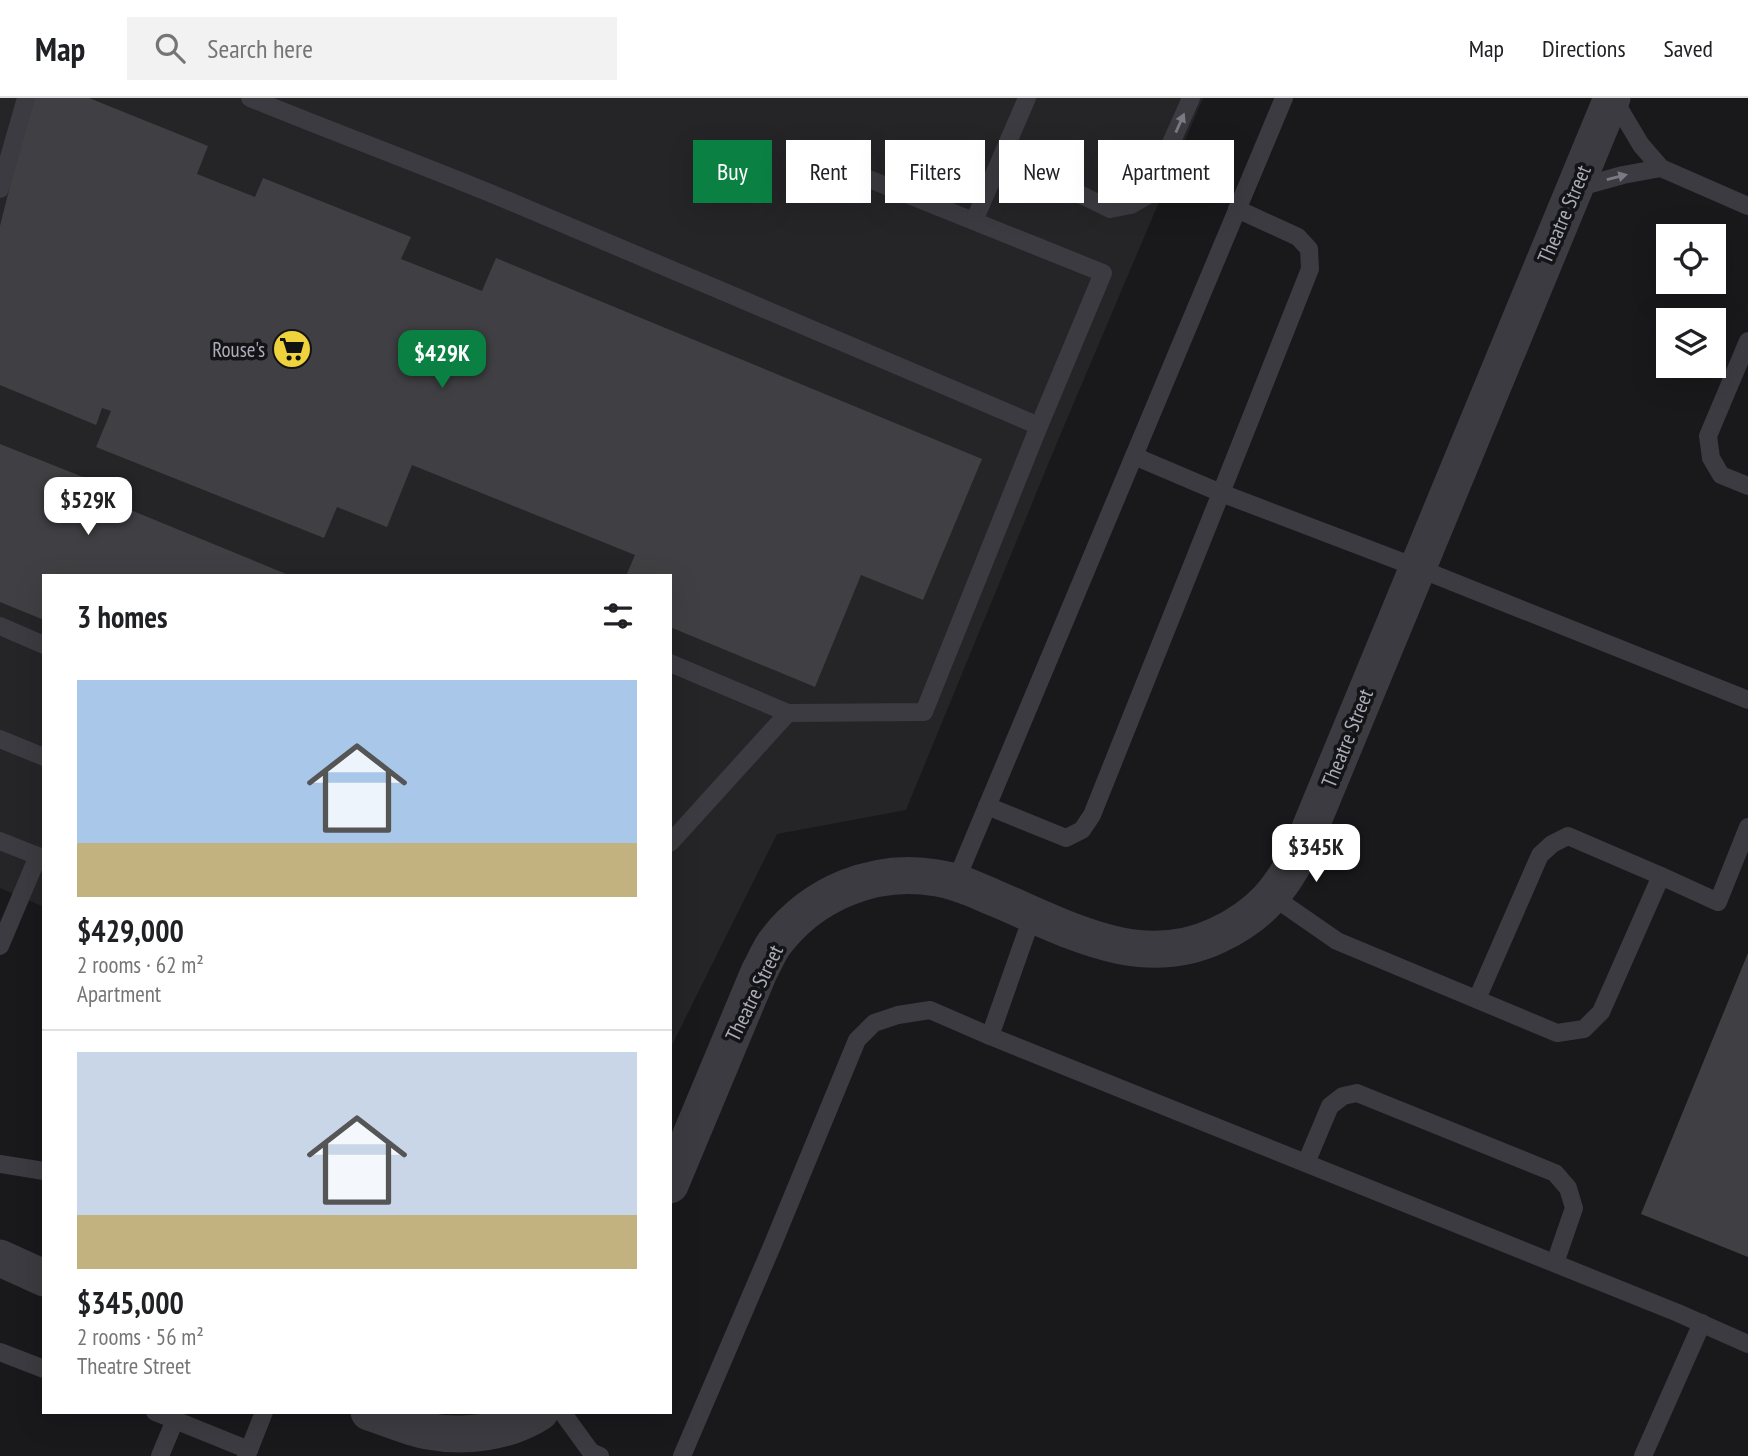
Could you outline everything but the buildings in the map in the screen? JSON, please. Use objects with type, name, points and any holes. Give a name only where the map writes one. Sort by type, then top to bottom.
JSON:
[{"type":"street","name":"Theatre Street","points":[[672,1180],[759,972],[774,945],[796,920],[821,900],[847,887],[876,878],[908,875],[939,878],[1086,937],[1118,946],[1166,950],[1204,941],[1239,925],[1272,896],[1285,880],[1301,850],[1613,98]]},
{"type":"street","points":[[0,1258],[42,1277]]},
{"type":"street","points":[[375,1414],[426,1431],[458,1434],[511,1426],[536,1414]]},
{"type":"lane","points":[[0,189],[26,98]]},
{"type":"lane","points":[[250,98],[698,280],[1039,426]]},
{"type":"lane","points":[[1009,140],[1027,98]]},
{"type":"lane","points":[[1084,196],[1110,209],[1131,205],[1148,195],[1191,98]]},
{"type":"lane","points":[[955,883],[1284,98]]},
{"type":"lane","points":[[1613,98],[1641,145],[1661,169],[1748,205]]},
{"type":"lane","points":[[974,221],[999,163]]},
{"type":"lane","points":[[1575,189],[1623,175],[1661,169]]},
{"type":"lane","points":[[672,664],[788,713],[924,712],[1103,273],[871,180]]},
{"type":"lane","points":[[988,806],[1066,838],[1082,830],[1092,815],[1310,269],[1310,249],[1298,237],[1237,209]]},
{"type":"lane","points":[[1748,341],[1708,436],[1711,458],[1721,475],[1748,486]]},
{"type":"lane","points":[[1134,456],[1748,700]]},
{"type":"lane","points":[[0,626],[42,644]]},
{"type":"lane","points":[[672,841],[788,713]]},
{"type":"lane","points":[[0,739],[42,756]]},
{"type":"lane","points":[[1477,999],[1540,855],[1552,844],[1568,836],[1718,902],[1748,827]]},
{"type":"lane","points":[[0,841],[41,857],[8,906],[0,946]]},
{"type":"lane","points":[[1272,896],[1337,941],[1557,1033],[1584,1028],[1601,1012],[1661,876]]},
{"type":"lane","points":[[990,1035],[1033,914]]},
{"type":"lane","points":[[681,1456],[857,1040],[874,1023],[898,1015],[930,1010],[1748,1344]]},
{"type":"lane","points":[[1306,1163],[1330,1106],[1343,1096],[1357,1093],[1555,1173],[1569,1188],[1574,1208],[1555,1263]]},
{"type":"lane","points":[[0,1164],[42,1171]]},
{"type":"lane","points":[[1643,1456],[1702,1323]]},
{"type":"lane","points":[[0,1352],[42,1368]]},
{"type":"lane","points":[[160,1414],[247,1453],[263,1414]]},
{"type":"lane","points":[[563,1414],[591,1452],[600,1456]]},
{"type":"lane","points":[[160,1456],[176,1420]]},
{"type":"shaded area","points":[[0,98],[1203,98],[1185,140],[1098,140],[1098,203],[1159,203],[906,810],[777,834],[672,1045],[672,574],[42,574],[42,906],[0,888]]},
{"type":"place","name":"Rouse's","points":[[292,349]]}]
